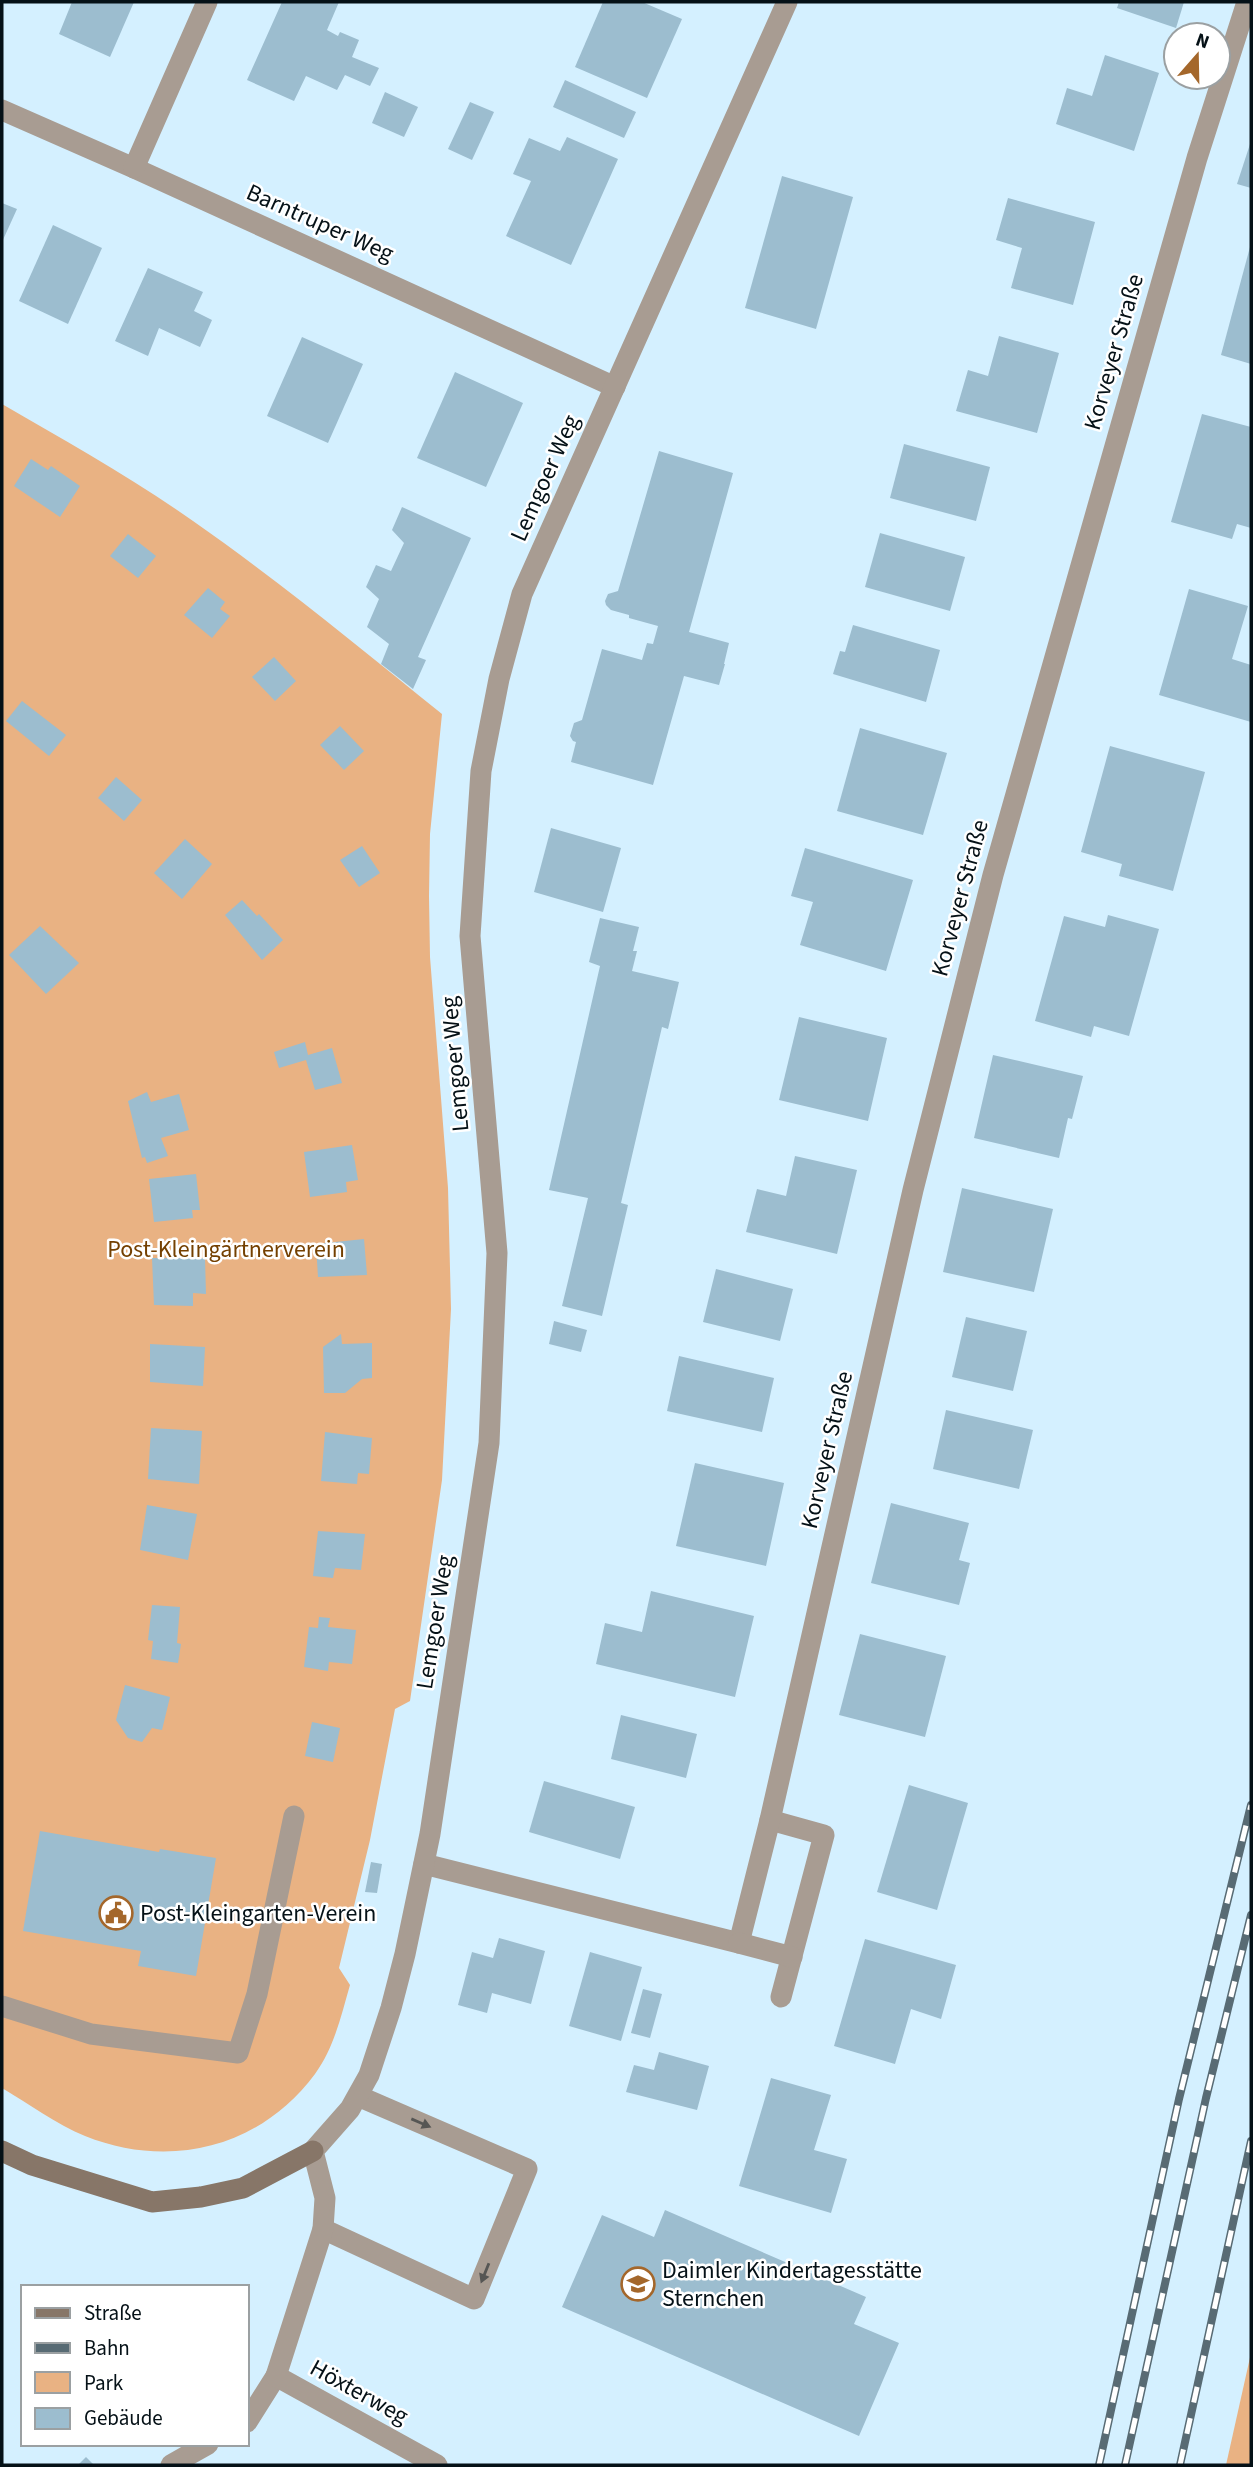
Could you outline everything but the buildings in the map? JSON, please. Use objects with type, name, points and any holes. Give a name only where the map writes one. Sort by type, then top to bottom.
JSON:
[{"type":"street","points":[[134,168],[207,2]]},
{"type":"street","name":"Lemgoer Weg","points":[[313,2151],[350,2109],[369,2075],[405,1954],[424,1864],[489,1443],[497,1253],[470,936],[481,771],[499,679],[522,594],[787,2]]},
{"type":"street","name":"Korveyer Straße","points":[[739,1943],[770,1820],[910,1203],[993,875],[1197,158],[1247,2]]},
{"type":"street","name":"Barntruper Weg","points":[[2,110],[615,387]]},
{"type":"street","points":[[2,2006],[91,2034],[238,2053],[257,1994],[294,1816]]},
{"type":"street","points":[[770,1820],[824,1835],[781,1997]]},
{"type":"street","points":[[424,1864],[792,1956]]},
{"type":"street","points":[[323,2230],[474,2299],[527,2169],[358,2096]]},
{"type":"street","points":[[2,2151],[32,2165],[152,2202],[201,2197],[243,2188],[313,2151]]},
{"type":"street","name":"Höxterweg","points":[[313,2151],[325,2198],[323,2230],[276,2376],[437,2465]]},
{"type":"street","points":[[248,2420],[276,2376]]},
{"type":"street","points":[[171,2465],[204,2446]]},
{"type":"green space","name":"Post-Kleingärtnerverein","points":[[2,404],[123,475],[193,521],[288,591],[442,714],[430,834],[429,896],[430,957],[448,1188],[451,1309],[442,1480],[410,1701],[395,1709],[370,1840],[339,1968],[350,1985],[336,2031],[322,2064],[293,2099],[268,2120],[211,2146],[181,2151],[149,2151],[117,2146],[85,2136],[53,2120],[2,2088]]},
{"type":"green space","points":[[1251,2353],[1251,2465],[1226,2465]]},
{"type":"railway","points":[[1099,2465],[1179,2099],[1251,1805]]},
{"type":"railway","points":[[1125,2465],[1206,2098],[1251,1915]]},
{"type":"railway","points":[[1180,2465],[1251,2141]]},
{"type":"place","name":"Post-Kleingarten-Verein","points":[[116,1913]]},
{"type":"place","name":"Daimler Kindertagesstätte Sternchen","points":[[638,2284]]}]
